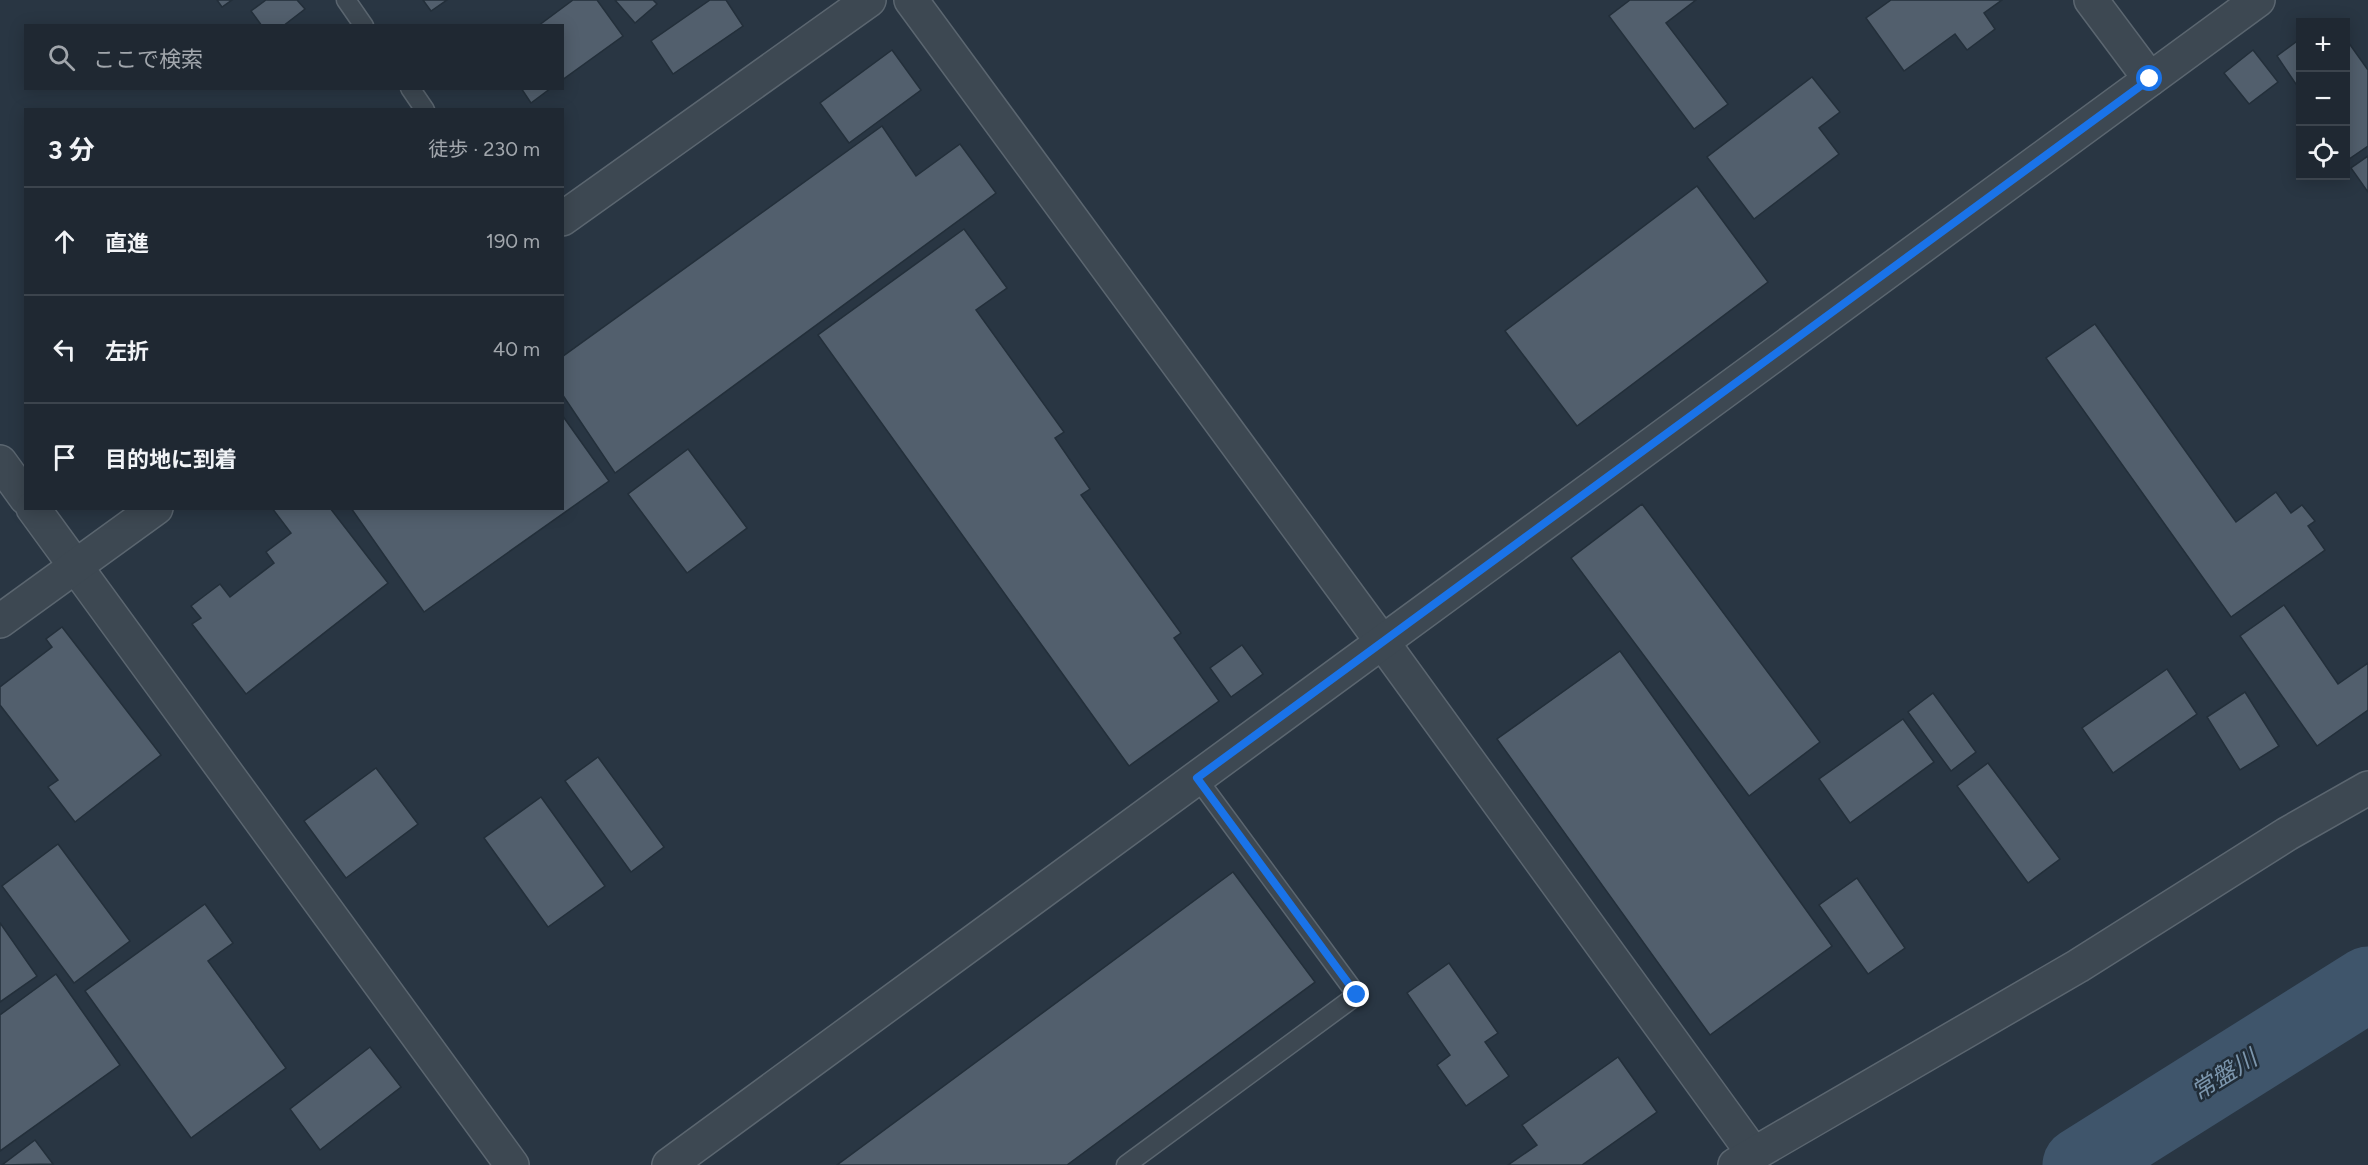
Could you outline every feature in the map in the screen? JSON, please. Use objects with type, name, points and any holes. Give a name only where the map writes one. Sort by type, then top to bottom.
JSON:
[{"type":"street","points":[[564,218],[869,0]]},
{"type":"street","points":[[911,0],[1383,643],[1744,1159],[2078,966],[2287,834],[2368,788]]},
{"type":"street","points":[[2091,0],[2150,79]]},
{"type":"street","points":[[669,1165],[2258,0]]},
{"type":"street","points":[[0,462],[24,495]]},
{"type":"street","points":[[34,510],[512,1165]]},
{"type":"street","points":[[0,621],[153,510]]},
{"type":"lane","points":[[346,0],[363,24]]},
{"type":"lane","points":[[411,90],[423,108]]},
{"type":"lane","points":[[1126,1165],[1357,995],[1197,778]]},
{"type":"building","points":[[217,0],[232,0],[222,7]]},
{"type":"building","points":[[266,0],[297,0],[305,9],[286,24],[261,24],[251,11]]},
{"type":"building","points":[[423,0],[447,0],[431,11]]},
{"type":"building","points":[[573,0],[597,0],[623,36],[564,79],[564,24],[541,24]]},
{"type":"building","points":[[615,0],[653,0],[657,4],[635,23]]},
{"type":"building","points":[[710,0],[726,0],[743,26],[673,74],[651,41]]},
{"type":"building","points":[[1630,0],[1696,0],[1666,23],[1728,104],[1694,129],[1609,16]]},
{"type":"building","points":[[1891,0],[2002,0],[1984,13],[1995,29],[1967,50],[1955,34],[1904,71],[1866,18]]},
{"type":"building","points":[[2296,42],[2296,84],[2277,56]]},
{"type":"building","points":[[2350,45],[2368,70],[2368,146],[2350,158]]},
{"type":"building","points":[[892,50],[921,90],[849,143],[820,103]]},
{"type":"building","points":[[2253,50],[2278,82],[2249,104],[2224,73]]},
{"type":"building","points":[[1812,77],[1840,112],[1819,128],[1839,154],[1754,219],[1707,157]]},
{"type":"building","points":[[522,90],[548,90],[531,103]]},
{"type":"building","points":[[882,126],[916,176],[960,144],[996,193],[615,473],[564,397],[564,356]]},
{"type":"building","points":[[2368,156],[2368,192],[2351,168]]},
{"type":"building","points":[[1697,186],[1768,282],[1577,426],[1505,331]]},
{"type":"building","points":[[964,229],[1007,288],[976,310],[1064,432],[1055,438],[1090,489],[1081,495],[1181,633],[1174,638],[1219,701],[1129,766],[818,335]]},
{"type":"building","points":[[2095,324],[2236,522],[2276,492],[2291,513],[2302,505],[2315,521],[2308,526],[2325,550],[2231,617],[2046,358]]},
{"type":"building","points":[[564,418],[609,481],[424,612],[352,510],[564,510]]},
{"type":"building","points":[[688,449],[747,528],[687,573],[628,494]]},
{"type":"building","points":[[1642,504],[1820,742],[1749,796],[1571,558]]},
{"type":"building","points":[[274,510],[332,510],[388,583],[246,694],[192,624],[201,618],[191,606],[220,584],[230,597],[274,563],[266,552],[291,533]]},
{"type":"building","points":[[2284,605],[2338,684],[2368,663],[2368,710],[2317,746],[2240,636]]},
{"type":"building","points":[[62,627],[161,755],[75,822],[48,787],[58,780],[0,705],[0,687],[52,647],[46,639]]},
{"type":"building","points":[[1242,645],[1263,674],[1231,697],[1210,668]]},
{"type":"building","points":[[1620,651],[1832,946],[1710,1035],[1497,739]]},
{"type":"building","points":[[2167,669],[2197,714],[2113,773],[2082,728]]},
{"type":"building","points":[[2245,692],[2279,746],[2240,770],[2207,717]]},
{"type":"building","points":[[1933,693],[1976,752],[1951,771],[1908,712]]},
{"type":"building","points":[[1903,719],[1934,762],[1850,823],[1819,779]]},
{"type":"building","points":[[598,757],[664,847],[631,872],[565,781]]},
{"type":"building","points":[[1988,763],[2060,859],[2028,883],[1957,786]]},
{"type":"building","points":[[376,768],[418,824],[346,878],[304,821]]},
{"type":"building","points":[[541,797],[605,886],[548,927],[484,838]]},
{"type":"building","points":[[58,844],[130,941],[74,983],[2,886]]},
{"type":"building","points":[[1233,872],[1315,982],[1067,1165],[837,1165]]},
{"type":"building","points":[[1857,878],[1905,948],[1868,974],[1819,905]]},
{"type":"building","points":[[205,904],[233,943],[208,961],[286,1068],[191,1138],[85,991]]},
{"type":"building","points":[[0,923],[37,976],[0,1002]]},
{"type":"building","points":[[1449,963],[1498,1033],[1485,1042],[1509,1076],[1466,1106],[1437,1065],[1450,1055],[1407,993]]},
{"type":"building","points":[[56,974],[120,1065],[0,1151],[0,1015]]},
{"type":"building","points":[[370,1047],[401,1087],[320,1150],[290,1109]]},
{"type":"building","points":[[1618,1057],[1657,1112],[1582,1165],[1508,1165],[1537,1145],[1522,1125]]},
{"type":"building","points":[[35,1140],[53,1164],[2,1165]]},
{"type":"waterway","name":"常盤川","points":[[2080,1165],[2368,984]]},
{"type":"route","points":[[1357,995],[1197,778],[2150,79]]}]
